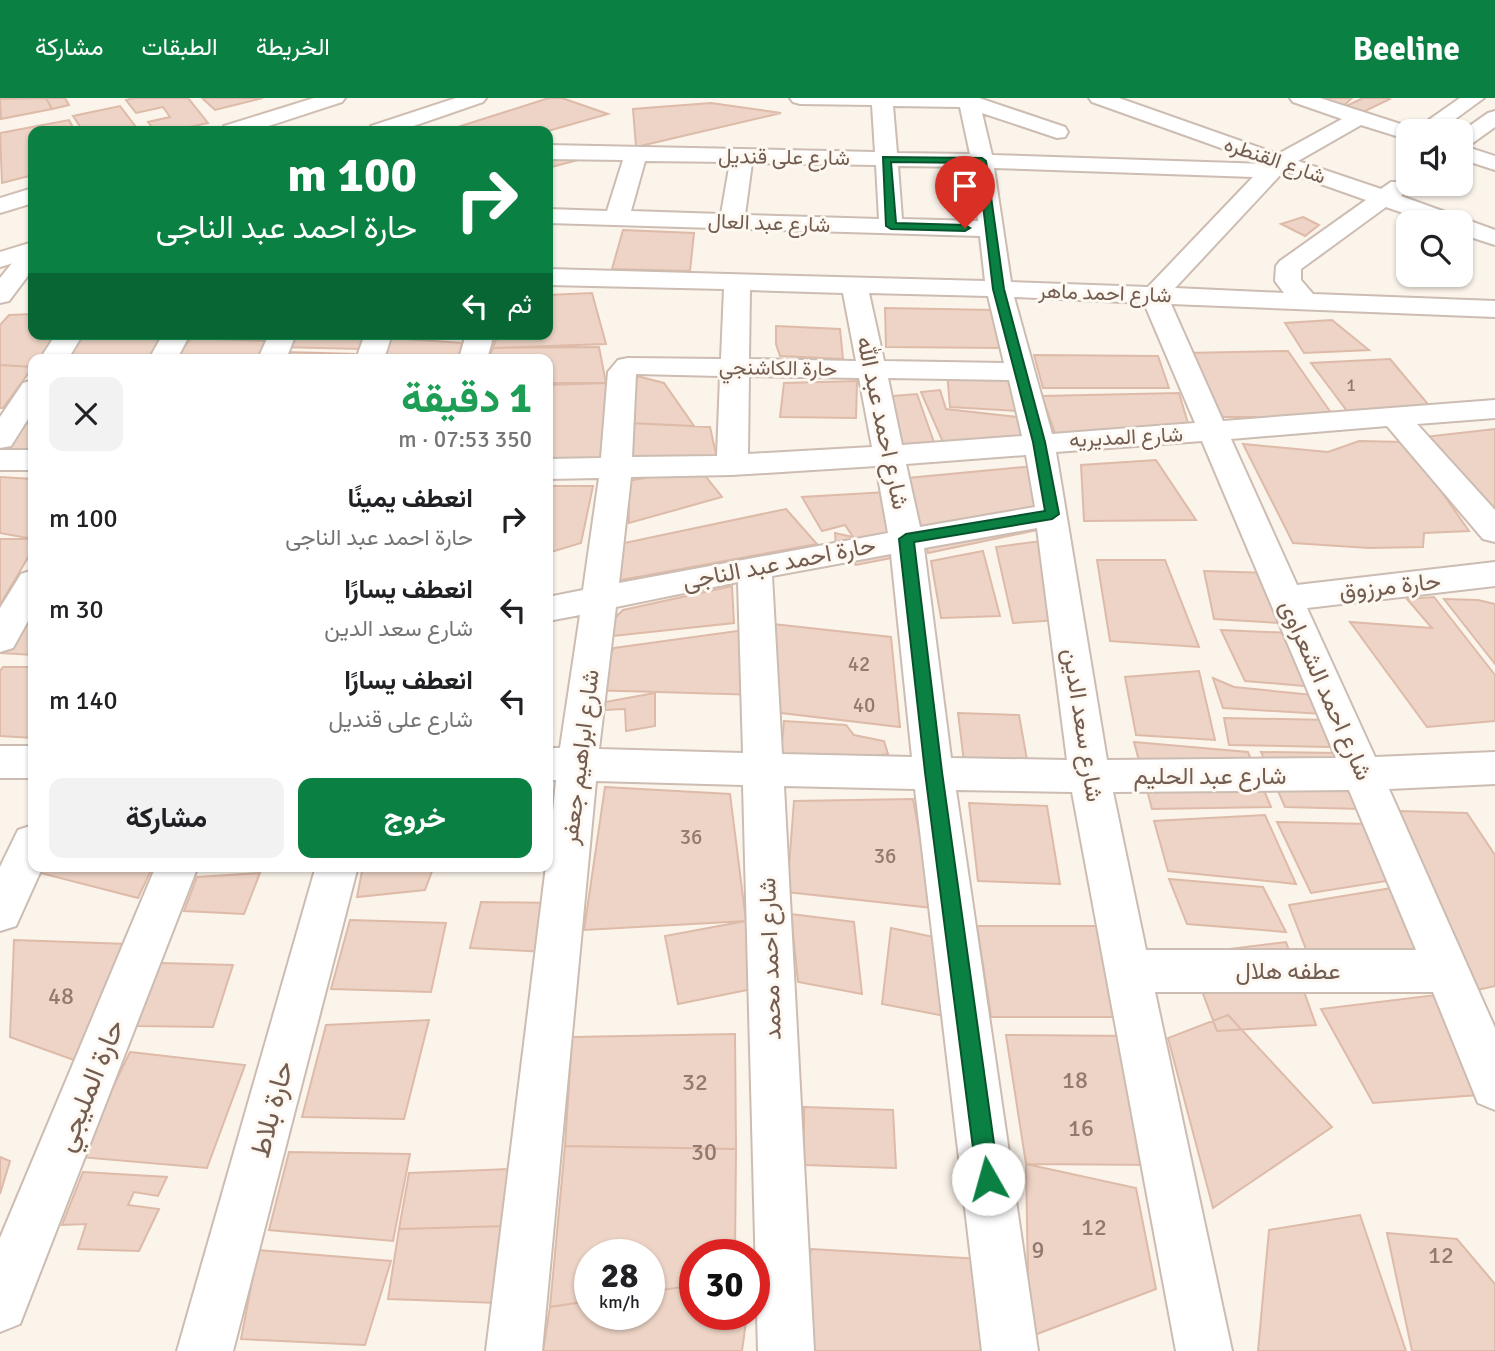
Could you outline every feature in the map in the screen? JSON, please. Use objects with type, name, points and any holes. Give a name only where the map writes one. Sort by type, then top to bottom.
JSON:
[{"type":"street","points":[[244,126],[301,103],[335,98]]},
{"type":"street","points":[[394,126],[476,98]]},
{"type":"street","points":[[800,98],[968,100],[1057,132]]},
{"type":"street","points":[[1300,98],[1351,109],[1396,128]]},
{"type":"street","points":[[1443,119],[1474,98]]},
{"type":"street","points":[[882,100],[891,226]]},
{"type":"street","name":"شارع سعد الدين","points":[[968,100],[995,161],[990,229],[999,289],[1039,442],[1052,514],[1089,775],[1204,1351]]},
{"type":"street","points":[[1154,296],[1276,166],[1351,109]]},
{"type":"street","points":[[995,161],[1099,110]]},
{"type":"street","name":"شارع القنطره","points":[[1099,110],[1418,210]]},
{"type":"street","points":[[1473,133],[1495,117]]},
{"type":"street","name":"شارع على قنديل","points":[[553,152],[1276,166]]},
{"type":"street","points":[[617,218],[636,154]]},
{"type":"street","points":[[732,222],[742,156]]},
{"type":"street","points":[[1473,156],[1495,163]]},
{"type":"street","points":[[1304,300],[1288,281],[1289,266],[1396,189]]},
{"type":"street","points":[[0,206],[28,197]]},
{"type":"street","name":"شارع عبد العال","points":[[553,216],[990,229]]},
{"type":"street","points":[[1473,230],[1495,238]]},
{"type":"street","points":[[0,295],[18,259]]},
{"type":"street","name":"شارع احمد ماهر","points":[[553,277],[999,289],[1483,308]]},
{"type":"street","points":[[733,465],[737,283]]},
{"type":"street","name":"شارع احمد عبد الله","points":[[855,287],[906,539],[933,772],[1010,1351]]},
{"type":"street","points":[[1495,289],[1483,308],[1495,329]]},
{"type":"street","name":"شارع احمد الشعراوى","points":[[1154,296],[1494,1082]]},
{"type":"street","name":"حارة الكاشنجي","points":[[622,372],[632,366],[1020,372]]},
{"type":"street","name":"شارع ابراهيم جعفر","points":[[514,1351],[563,764],[600,597],[616,469],[622,372]]},
{"type":"street","points":[[0,439],[28,397]]},
{"type":"street","name":"شارع المديريه","points":[[553,469],[733,465],[889,456],[1039,442],[1214,432],[1495,409]]},
{"type":"street","points":[[1396,418],[1495,531]]},
{"type":"street","points":[[0,460],[28,460]]},
{"type":"street","name":"حارة احمد عبد الناجى","points":[[553,608],[755,567],[1052,514]]},
{"type":"street","name":"شارع احمد محمد","points":[[755,567],[786,1351]]},
{"type":"street","name":"حارة مرزوق","points":[[1286,598],[1495,574]]},
{"type":"street","points":[[0,639],[28,591]]},
{"type":"street","points":[[0,762],[28,762]]},
{"type":"street","name":"شارع عبد الحليم","points":[[563,764],[1089,775],[1363,776],[1495,768]]},
{"type":"street","points":[[0,912],[28,853]]},
{"type":"street","name":"حارة المليجي","points":[[0,1304],[175,872]]},
{"type":"street","name":"حارة بلاط","points":[[205,1351],[335,872]]},
{"type":"street","name":"عطفه هلال","points":[[1127,971],[1448,971]]},
{"type":"building","points":[[46,98],[52,109],[1,119],[0,99]]},
{"type":"building","points":[[46,98],[65,98],[69,105],[52,109]]},
{"type":"building","points":[[188,98],[208,123],[194,126],[151,126],[148,122],[170,117],[163,107],[136,113],[126,100]]},
{"type":"building","points":[[202,98],[263,98],[215,110]]},
{"type":"building","points":[[549,98],[562,98],[608,114],[553,130],[553,126],[461,126]]},
{"type":"building","points":[[1308,98],[1352,98],[1338,111]]},
{"type":"building","points":[[1363,98],[1390,99],[1359,114],[1340,109]]},
{"type":"building","points":[[711,103],[781,113],[636,147],[633,109]]},
{"type":"building","points":[[120,106],[135,126],[80,126],[73,116]]},
{"type":"building","points":[[69,120],[72,126],[37,126]]},
{"type":"building","points":[[28,128],[28,176],[2,183],[0,133]]},
{"type":"building","points":[[553,159],[578,160],[553,167]]},
{"type":"building","points":[[1303,217],[1319,225],[1305,236],[1281,224]]},
{"type":"building","points":[[623,230],[694,233],[690,271],[612,269]]},
{"type":"building","points":[[592,293],[606,344],[493,348],[496,340],[553,340],[553,295]]},
{"type":"building","points":[[885,308],[995,310],[1002,348],[886,347]]},
{"type":"building","points":[[28,314],[28,340],[52,340],[44,354],[28,354],[28,367],[0,365],[0,325],[9,315]]},
{"type":"building","points":[[1332,320],[1369,350],[1304,353],[1285,323]]},
{"type":"building","points":[[776,326],[840,329],[843,359],[780,356],[776,344]]},
{"type":"building","points":[[79,340],[161,340],[153,354],[65,354]]},
{"type":"building","points":[[190,340],[268,341],[262,354],[180,354]]},
{"type":"building","points":[[281,340],[366,340],[363,349],[277,347]]},
{"type":"building","points":[[390,340],[462,343],[459,354],[386,354]]},
{"type":"building","points":[[599,347],[606,383],[553,383],[553,354],[490,354],[493,348]]},
{"type":"building","points":[[1288,351],[1336,420],[1265,423],[1256,417],[1223,417],[1185,353]]},
{"type":"building","points":[[286,352],[354,354],[285,354]]},
{"type":"building","points":[[1034,355],[1158,356],[1169,388],[1043,388]]},
{"type":"building","points":[[1390,359],[1433,410],[1350,415],[1311,363]]},
{"type":"building","points":[[0,365],[28,367],[28,374],[3,408],[0,408]]},
{"type":"building","points":[[947,372],[1009,373],[1019,411],[950,407]]},
{"type":"building","points":[[637,376],[664,383],[694,426],[629,423]]},
{"type":"building","points":[[857,381],[856,418],[780,417],[784,383]]},
{"type":"building","points":[[606,383],[603,460],[553,461],[553,385]]},
{"type":"building","points":[[940,390],[946,409],[1017,417],[1024,441],[946,449],[921,392]]},
{"type":"building","points":[[1179,393],[1190,430],[1057,439],[1042,396]]},
{"type":"building","points":[[917,394],[936,448],[891,451],[881,397]]},
{"type":"building","points":[[28,423],[28,455],[0,453],[22,424]]},
{"type":"building","points":[[629,423],[710,427],[718,463],[627,459]]},
{"type":"building","points":[[1495,429],[1495,518],[1424,437]]},
{"type":"building","points":[[1359,441],[1407,442],[1469,531],[1424,533],[1423,547],[1369,548],[1293,543],[1243,444],[1328,452]]},
{"type":"building","points":[[1156,460],[1196,520],[1084,521],[1081,465]]},
{"type":"building","points":[[1035,466],[1047,528],[928,553],[908,478]]},
{"type":"building","points":[[699,468],[722,497],[629,523],[628,481]]},
{"type":"building","points":[[0,477],[28,479],[28,538],[0,533]]},
{"type":"building","points":[[553,486],[593,486],[581,543],[553,551]]},
{"type":"building","points":[[887,492],[902,556],[856,565],[836,547],[835,533],[853,537],[845,525],[822,531],[802,497]]},
{"type":"building","points":[[786,509],[817,544],[616,581],[624,543]]},
{"type":"building","points":[[0,539],[28,539],[28,557],[0,605]]},
{"type":"building","points":[[1049,540],[1075,619],[1013,623],[996,547]]},
{"type":"building","points":[[983,551],[1000,616],[941,618],[931,561]]},
{"type":"building","points":[[1097,560],[1165,560],[1199,647],[1110,641]]},
{"type":"building","points":[[1204,571],[1275,573],[1280,623],[1214,619]]},
{"type":"building","points":[[732,586],[734,623],[594,638],[623,610]]},
{"type":"building","points":[[1434,597],[1495,675],[1495,721],[1427,727],[1350,622],[1432,628],[1407,599]]},
{"type":"building","points":[[1444,599],[1478,600],[1495,604],[1495,664]]},
{"type":"building","points":[[28,612],[28,655],[0,653],[0,644]]},
{"type":"building","points":[[773,624],[891,637],[900,727],[773,712]]},
{"type":"building","points":[[744,630],[760,695],[588,690],[614,648]]},
{"type":"building","points":[[1221,630],[1292,633],[1317,687],[1245,681]]},
{"type":"building","points":[[3,667],[28,667],[28,738],[0,736],[0,671]]},
{"type":"building","points":[[1199,671],[1215,740],[1136,735],[1125,677]]},
{"type":"building","points":[[1213,678],[1234,687],[1313,695],[1322,714],[1223,708]]},
{"type":"building","points":[[655,693],[655,726],[626,731],[625,709],[604,710],[605,702]]},
{"type":"building","points":[[958,713],[1019,715],[1029,771],[965,770]]},
{"type":"building","points":[[1224,718],[1330,720],[1329,747],[1229,745]]},
{"type":"building","points":[[784,721],[846,725],[854,735],[884,741],[888,754],[859,758],[786,758],[781,754]]},
{"type":"building","points":[[1134,742],[1248,752],[1271,807],[1152,809]]},
{"type":"building","points":[[1261,752],[1340,753],[1361,809],[1285,807]]},
{"type":"building","points":[[605,787],[730,794],[746,921],[584,930]]},
{"type":"building","points":[[913,799],[933,908],[787,892],[794,801]]},
{"type":"building","points":[[969,803],[1047,806],[1060,884],[978,881]]},
{"type":"building","points":[[1398,811],[1467,813],[1495,855],[1495,986],[1477,990]]},
{"type":"building","points":[[1265,815],[1296,884],[1168,871],[1154,821]]},
{"type":"building","points":[[1277,822],[1370,824],[1399,879],[1311,893]]},
{"type":"building","points":[[28,859],[28,870],[21,868]]},
{"type":"building","points":[[37,872],[150,872],[138,898]]},
{"type":"building","points":[[362,872],[432,872],[425,890],[357,897]]},
{"type":"building","points":[[260,873],[244,914],[184,911],[197,877]]},
{"type":"building","points":[[1169,879],[1263,887],[1286,932],[1187,924]]},
{"type":"building","points":[[1404,886],[1434,982],[1322,991],[1289,905]]},
{"type":"building","points":[[481,902],[554,903],[547,952],[470,948]]},
{"type":"building","points":[[791,914],[854,922],[862,994],[798,982]]},
{"type":"building","points":[[350,920],[446,923],[431,992],[331,989]]},
{"type":"building","points":[[746,921],[762,987],[678,1004],[665,936]]},
{"type":"building","points":[[977,926],[1104,926],[1126,1017],[991,1017]]},
{"type":"building","points":[[891,928],[948,940],[950,1017],[882,1004]]},
{"type":"building","points":[[14,940],[128,944],[82,1063],[10,1037]]},
{"type":"building","points":[[1286,942],[1316,1025],[1217,1031],[1188,954]]},
{"type":"building","points":[[160,963],[233,965],[213,1027],[135,1026]]},
{"type":"building","points":[[1436,995],[1478,1095],[1373,1103],[1321,1009]]},
{"type":"building","points":[[1228,1015],[1332,1127],[1213,1208],[1168,1038]]},
{"type":"building","points":[[429,1020],[404,1119],[302,1117],[326,1025]]},
{"type":"building","points":[[735,1034],[736,1149],[565,1146],[572,1037]]},
{"type":"building","points":[[1006,1035],[1131,1036],[1160,1165],[1026,1164]]},
{"type":"building","points":[[130,1052],[245,1065],[207,1168],[79,1157]]},
{"type":"building","points":[[804,1107],[893,1110],[896,1168],[804,1165]]},
{"type":"building","points":[[565,1146],[736,1149],[735,1239],[679,1239],[679,1287],[665,1290],[665,1239],[574,1239],[574,1303],[550,1307]]},
{"type":"building","points":[[289,1152],[410,1154],[393,1241],[269,1230]]},
{"type":"building","points":[[0,1157],[10,1161],[0,1194]]},
{"type":"building","points":[[1026,1164],[1136,1188],[1156,1289],[1029,1337]]},
{"type":"building","points":[[513,1169],[507,1226],[399,1229],[409,1173]]},
{"type":"building","points":[[83,1172],[167,1177],[158,1196],[134,1192],[128,1205],[159,1209],[139,1251],[78,1249],[86,1224],[62,1225]]},
{"type":"building","points":[[1360,1215],[1406,1351],[1258,1351],[1269,1230]]},
{"type":"building","points":[[507,1226],[498,1303],[388,1299],[399,1229]]},
{"type":"building","points":[[1387,1233],[1457,1239],[1495,1284],[1495,1351],[1412,1351]]},
{"type":"building","points":[[811,1249],[998,1260],[994,1351],[792,1351]]},
{"type":"building","points":[[258,1250],[391,1261],[365,1345],[241,1339]]},
{"type":"building","points":[[679,1287],[679,1330],[745,1330],[742,1351],[543,1351],[550,1307],[574,1303],[574,1330],[665,1330],[665,1290]]},
{"type":"route","points":[[965,228],[891,226],[886,159],[982,161],[999,289],[1039,442],[1052,514],[906,539],[933,772],[988,1179]]}]
